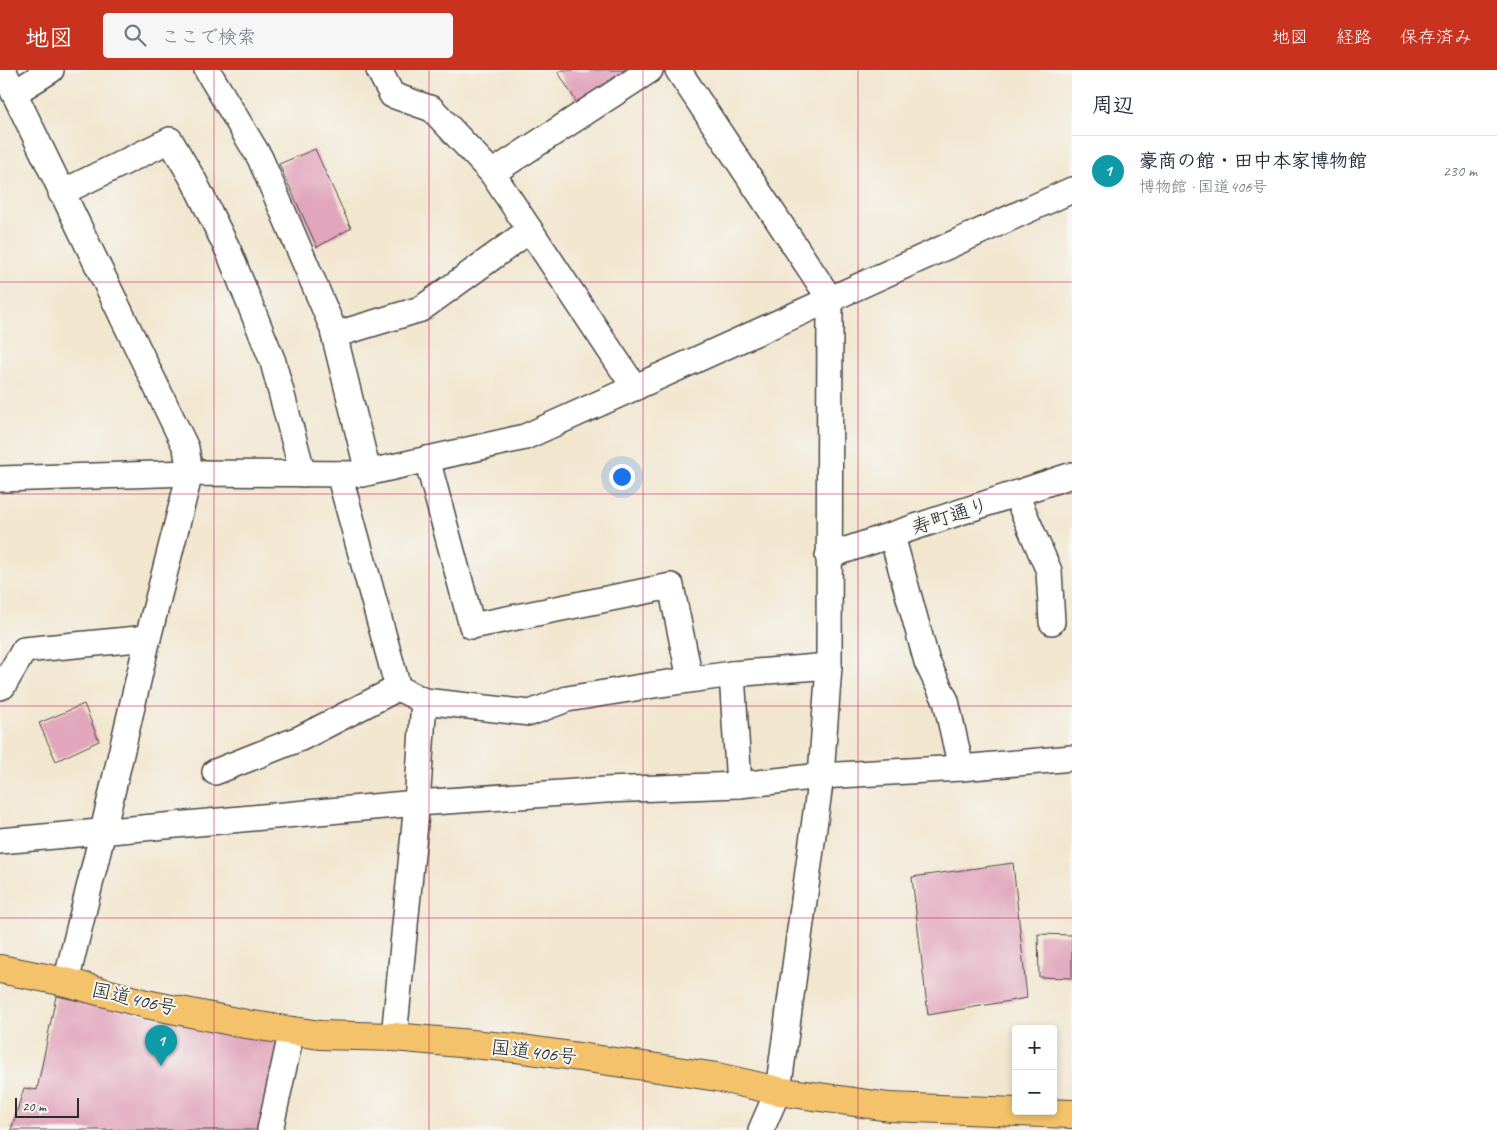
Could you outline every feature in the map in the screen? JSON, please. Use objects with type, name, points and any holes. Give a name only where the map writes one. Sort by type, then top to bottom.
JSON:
[{"type":"highway","name":"国道406号","points":[[0,969],[66,982],[146,1004],[246,1024],[320,1035],[394,1037],[515,1048],[717,1077],[778,1091],[889,1108],[1072,1114]]},
{"type":"street","points":[[51,70],[6,83],[186,448],[190,473],[148,638],[66,982]]},
{"type":"street","points":[[207,70],[260,158],[334,335],[368,472]]},
{"type":"street","points":[[379,70],[392,94],[432,109],[492,173],[635,388]]},
{"type":"street","points":[[492,173],[650,70]]},
{"type":"street","points":[[678,70],[830,299],[829,666],[821,776],[778,1091],[761,1130]]},
{"type":"street","points":[[61,193],[170,140],[194,181],[233,261],[273,362],[303,474]]},
{"type":"street","points":[[0,479],[190,473],[339,474],[368,472],[525,437],[1072,190]]},
{"type":"street","points":[[334,335],[421,309],[530,230]]},
{"type":"street","points":[[427,459],[472,626],[671,586],[690,679]]},
{"type":"street","points":[[339,474],[398,688],[424,701],[530,713],[567,699],[690,679],[829,666]]},
{"type":"street","name":"寿町通り","points":[[828,556],[1072,475]]},
{"type":"street","points":[[1016,495],[1049,571],[1052,622]]},
{"type":"street","points":[[892,536],[927,662],[946,700],[961,768]]},
{"type":"street","points":[[0,687],[3,686],[24,650],[148,638]]},
{"type":"street","points":[[732,674],[739,785]]},
{"type":"street","points":[[215,772],[301,738],[398,688]]},
{"type":"street","points":[[394,1037],[417,803],[424,701]]},
{"type":"street","points":[[0,841],[417,803],[605,790],[739,785],[821,776],[961,768],[1072,758]]},
{"type":"street","points":[[270,1130],[292,1030]]},
{"type":"building","points":[[561,70],[633,70],[579,106],[558,72]]},
{"type":"building","points":[[315,149],[351,228],[317,247],[279,164]]},
{"type":"building","points":[[84,704],[99,741],[56,761],[39,723]]},
{"type":"building","points":[[1013,863],[1027,998],[928,1015],[912,877]]},
{"type":"building","points":[[1038,934],[1072,935],[1072,978],[1039,977]]},
{"type":"building","points":[[56,996],[285,1044],[267,1130],[11,1130],[24,1088],[37,1090]]},
{"type":"place","name":"豪商の館・田中本家博物館","points":[[161,1066]]}]
